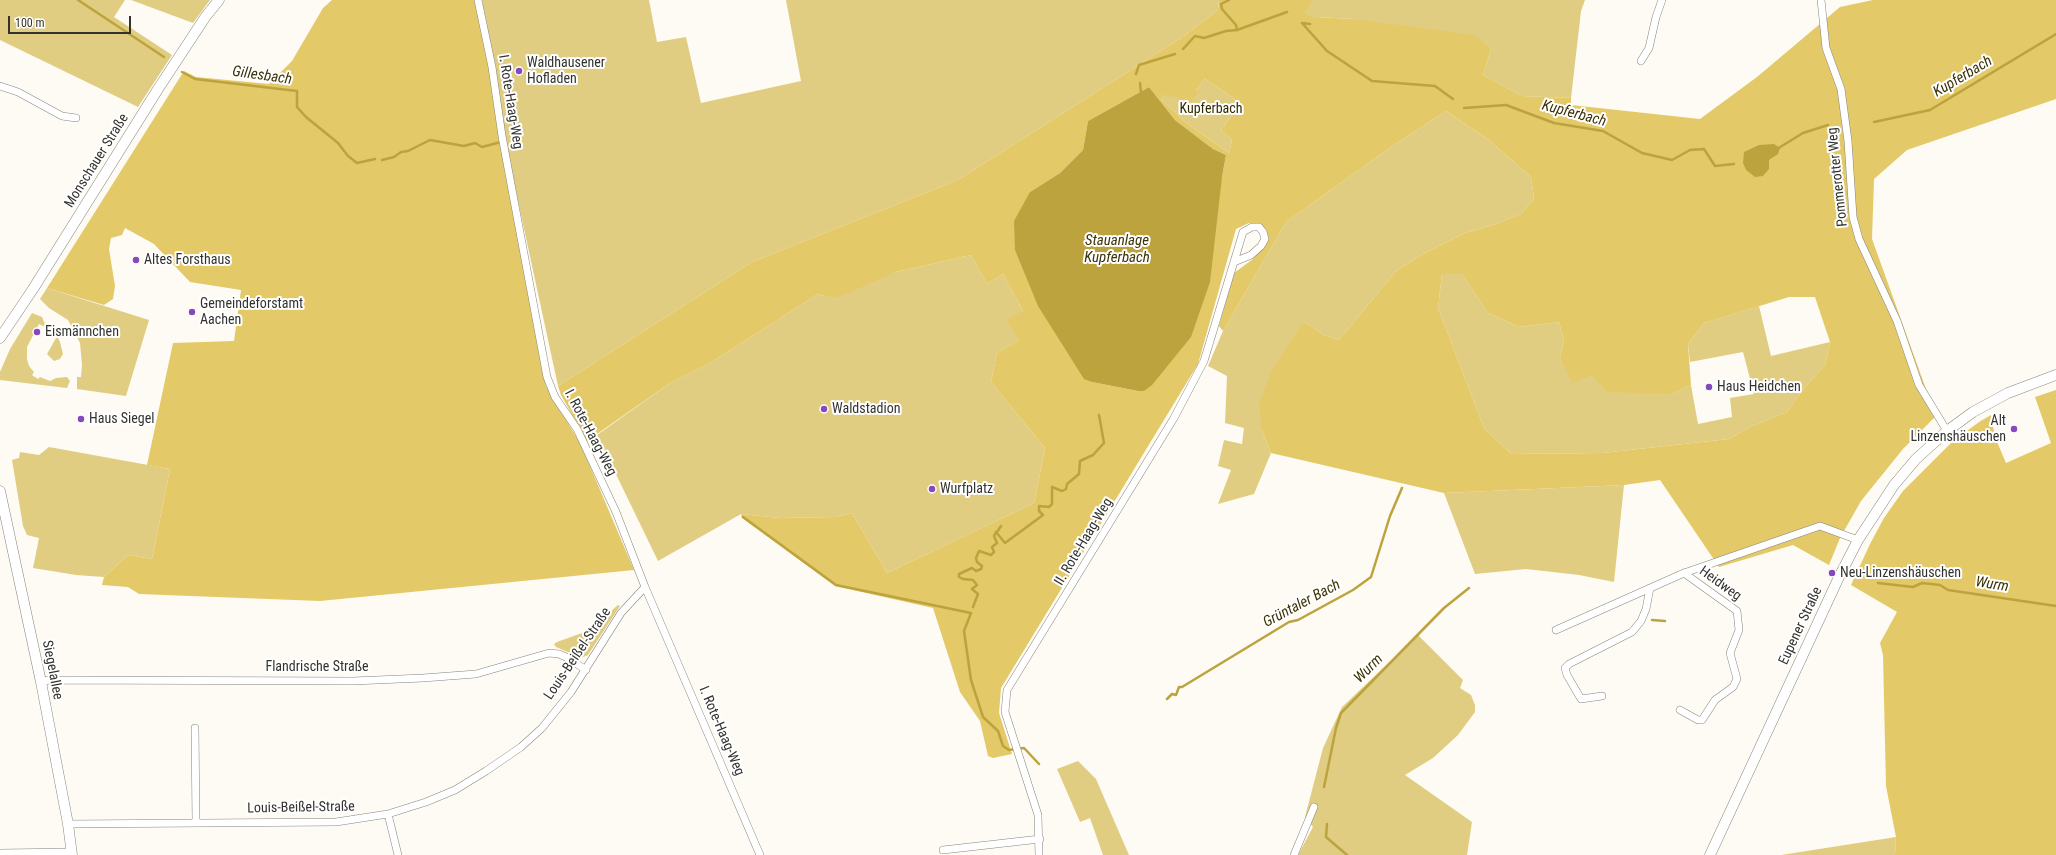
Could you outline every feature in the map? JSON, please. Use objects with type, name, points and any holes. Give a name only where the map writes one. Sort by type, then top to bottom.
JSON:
[{"type":"main road","name":"Monschauer Straße","points":[[1,337],[33,289],[158,89],[206,16],[219,0]]},
{"type":"main road","name":"Eupener Straße","points":[[1710,855],[1833,590],[1858,540],[1894,485],[1916,459],[1947,431],[1974,412],[2008,393],[2056,375]]},
{"type":"main road","name":"Siegelallee","points":[[0,491],[41,682],[68,824],[72,853]]},
{"type":"street","name":"I. Rote-Haag-Weg","points":[[478,0],[492,67],[502,136],[547,377],[556,396],[576,429],[606,492],[760,855]]},
{"type":"street","points":[[1641,61],[1648,48],[1662,0]]},
{"type":"street","name":"Pommerotter Weg","points":[[1821,0],[1826,48],[1841,89],[1848,142],[1853,216],[1859,239],[1898,321],[1919,385],[1947,431]]},
{"type":"street","points":[[0,86],[18,92],[62,116],[76,118]]},
{"type":"street","name":"II. Rote-Haag-Weg","points":[[1039,855],[1040,839],[1038,815],[1005,712],[1007,690],[1174,418],[1204,361],[1243,232],[1252,227],[1259,227],[1263,232],[1265,239],[1261,246],[1251,255],[1234,262]]},
{"type":"street","name":"Heidweg","points":[[1556,630],[1684,573],[1820,526],[1858,540]]},
{"type":"street","name":"Heidweg","points":[[1680,710],[1698,720],[1702,720],[1715,700],[1733,687],[1736,679],[1730,653],[1739,630],[1737,611],[1684,573]]},
{"type":"street","name":"Louis-Beißel-Straße","points":[[68,824],[336,822],[388,814],[426,802],[455,790],[486,771],[521,747],[542,728],[571,692],[586,670],[621,612],[645,587]]},
{"type":"street","points":[[1602,696],[1580,699],[1567,675],[1565,668],[1568,664],[1632,632],[1641,621],[1646,609],[1650,588]]},
{"type":"street","name":"Flandrische Straße","points":[[41,682],[49,680],[353,680],[423,678],[476,674],[549,653],[559,654],[568,658],[586,670]]},
{"type":"street","points":[[194,728],[196,822]]},
{"type":"street","points":[[1294,855],[1314,808]]},
{"type":"street","points":[[388,814],[398,855]]},
{"type":"street","points":[[943,850],[1040,839]]},
{"type":"street","points":[[0,853],[72,853]]},
{"type":"green space","points":[[0,0],[125,0],[114,17],[172,55],[138,107],[0,40]]},
{"type":"green space","points":[[131,0],[210,0],[193,23]]},
{"type":"green space","points":[[482,0],[649,0],[657,42],[686,37],[701,103],[801,81],[786,0],[1219,0],[1218,10],[1181,38],[958,180],[752,262],[558,386],[504,136],[491,48]]},
{"type":"green space","points":[[1314,0],[1585,0],[1581,11],[1571,98],[1522,96],[1483,75],[1491,49],[1354,19],[1315,17],[1303,13]]},
{"type":"green space","name":"Kupferbach","points":[[1205,79],[1235,99],[1238,106],[1221,130],[1232,140],[1229,153],[1185,122],[1161,99],[1166,95],[1198,92],[1196,90]]},
{"type":"green space","points":[[1446,111],[1489,140],[1531,177],[1534,199],[1521,214],[1493,225],[1465,233],[1423,254],[1396,271],[1339,340],[1324,335],[1304,322],[1262,430],[1271,453],[1254,494],[1218,504],[1231,470],[1218,466],[1224,440],[1242,444],[1244,428],[1225,423],[1227,376],[1208,366],[1223,331],[1286,222],[1394,145]]},
{"type":"green space","name":"Waldstadion","points":[[971,255],[987,284],[1003,274],[1023,311],[1019,340],[997,353],[991,382],[1045,448],[1034,503],[887,573],[852,513],[836,517],[780,518],[741,514],[658,561],[597,435],[670,383],[710,363],[818,294],[825,296],[896,272]]},
{"type":"green space","points":[[1442,274],[1462,274],[1488,313],[1519,327],[1559,322],[1564,341],[1560,357],[1592,375],[1672,394],[1691,385],[1698,424],[1732,417],[1730,398],[1754,394],[1743,352],[1690,362],[1688,344],[1704,323],[1759,306],[1771,356],[1830,342],[1825,365],[1805,387],[1787,412],[1750,427],[1729,439],[1602,453],[1511,454],[1484,428],[1438,308]]},
{"type":"green space","points":[[47,288],[149,320],[126,396],[77,389],[77,377],[81,377],[82,365],[80,343],[68,320],[49,308],[40,299]]},
{"type":"green space","points":[[32,313],[42,317],[45,327],[39,324],[27,347],[27,359],[29,366],[34,372],[32,375],[38,379],[40,377],[50,381],[56,378],[67,377],[70,381],[67,388],[0,380],[0,372],[10,349]]},
{"type":"green space","points":[[56,338],[58,338],[60,342],[63,354],[60,359],[54,361],[47,354]]},
{"type":"green space","points":[[49,447],[170,469],[152,559],[128,555],[104,577],[76,575],[33,568],[39,538],[27,535],[23,526],[12,460],[19,458],[20,452],[39,455]]},
{"type":"green space","points":[[1624,485],[1614,582],[1579,575],[1526,569],[1475,574],[1444,493]]},
{"type":"green space","points":[[618,605],[620,606],[588,655],[581,658],[556,647],[554,644],[582,633],[596,624]]},
{"type":"green space","points":[[1418,635],[1463,680],[1460,688],[1471,695],[1475,705],[1475,712],[1458,735],[1433,758],[1405,775],[1472,822],[1467,855],[1298,855],[1313,827],[1305,817],[1323,748],[1342,707]]},
{"type":"green space","points":[[1078,761],[1096,779],[1129,855],[1103,855],[1090,818],[1080,822],[1057,769]]},
{"type":"green space","points":[[1896,837],[1895,855],[1781,855]]},
{"type":"shaded area","points":[[332,0],[475,0],[486,50],[546,386],[581,445],[634,570],[320,601],[139,594],[128,587],[102,585],[104,577],[128,555],[152,559],[170,469],[147,465],[173,343],[234,341],[241,290],[190,282],[154,244],[125,228],[122,235],[111,238],[109,249],[115,286],[113,299],[104,305],[47,288],[184,71],[196,77],[269,84],[292,61],[323,8]]},
{"type":"shaded area","points":[[1219,0],[1314,0],[1304,13],[1315,17],[1354,19],[1474,35],[1491,49],[1483,75],[1522,96],[1571,98],[1571,105],[1700,119],[1757,77],[1840,7],[1873,0],[2056,0],[2056,99],[1907,150],[1874,179],[1872,239],[1926,389],[1939,413],[1903,449],[1861,501],[1840,538],[1829,565],[1793,545],[1719,567],[1660,480],[1624,485],[1444,493],[1271,453],[1262,430],[1259,405],[1271,371],[1304,322],[1324,335],[1339,340],[1396,271],[1423,254],[1465,233],[1493,225],[1521,214],[1534,199],[1531,177],[1489,140],[1446,111],[1394,145],[1286,222],[1223,331],[1219,326],[1234,273],[1253,259],[1268,239],[1266,229],[1259,224],[1249,223],[1236,229],[1198,364],[1001,688],[999,713],[1012,754],[993,758],[988,756],[980,721],[960,692],[933,608],[835,586],[742,518],[741,514],[780,518],[836,517],[852,513],[887,573],[1034,503],[1045,448],[991,382],[997,353],[1019,340],[1007,320],[1023,311],[1003,274],[987,284],[971,255],[896,272],[839,297],[818,294],[710,363],[670,383],[587,441],[561,395],[558,386],[752,262],[958,180],[1181,38],[1218,10]],"holes":[[[1205,79],[1235,99],[1238,106],[1221,130],[1232,140],[1229,153],[1185,122],[1161,99],[1166,95],[1171,98],[1174,95],[1188,105],[1199,92],[1196,90]],[[1149,87],[1175,120],[1213,149],[1226,155],[1222,177],[1144,391],[1092,382],[1030,192],[1060,173],[1083,150],[1088,121]],[[1442,274],[1462,274],[1488,313],[1519,327],[1559,322],[1564,341],[1560,357],[1572,383],[1592,375],[1607,392],[1672,394],[1691,385],[1688,344],[1704,323],[1789,297],[1815,297],[1830,342],[1825,365],[1805,387],[1787,412],[1750,427],[1729,439],[1602,453],[1511,454],[1484,428],[1438,308]]]},
{"type":"shaded area","points":[[2056,390],[2056,855],[1895,855],[1896,837],[1886,786],[1883,655],[1880,643],[1897,612],[1851,585],[1884,518],[1903,491],[1951,443],[1979,422],[1991,415],[1995,437],[2006,463],[2051,443],[2035,397]]},
{"type":"water","name":"Stauanlage Kupferbach","points":[[1149,87],[1175,120],[1213,149],[1226,155],[1222,177],[1210,282],[1191,337],[1152,385],[1144,391],[1138,391],[1084,379],[1038,306],[1015,250],[1014,221],[1030,192],[1060,173],[1083,150],[1088,121]]},
{"type":"water","points":[[1774,144],[1780,148],[1778,154],[1769,160],[1769,169],[1763,176],[1755,177],[1746,170],[1743,163],[1744,152],[1759,145]]},
{"type":"waterway","name":"Gillesbach","points":[[78,0],[164,57]]},
{"type":"waterway","points":[[1229,0],[1221,4],[1222,9],[1236,25],[1237,30]]},
{"type":"waterway","name":"Kupferbach","points":[[1183,49],[1195,36],[1204,38],[1226,31],[1237,30],[1287,12]]},
{"type":"waterway","name":"Kupferbach","points":[[1302,23],[1327,51],[1372,81],[1435,86],[1453,99]]},
{"type":"waterway","name":"Kupferbach","points":[[1302,23],[1310,24]]},
{"type":"waterway","name":"Kupferbach","points":[[1874,122],[1930,110],[2056,34]]},
{"type":"waterway","name":"Kupferbach","points":[[1136,74],[1139,65],[1175,54]]},
{"type":"waterway","name":"Gillesbach","points":[[182,72],[195,79],[297,91],[297,107],[306,117],[338,143],[348,156],[357,163],[375,159]]},
{"type":"waterway","name":"Kupferbach","points":[[1140,83],[1141,93]]},
{"type":"waterway","name":"Kupferbach","points":[[1464,108],[1506,105],[1554,123],[1603,131],[1642,153],[1672,160],[1690,150],[1704,149],[1715,166],[1734,164]]},
{"type":"waterway","name":"Kupferbach","points":[[1777,149],[1803,133],[1828,125]]},
{"type":"waterway","name":"Gillesbach","points":[[382,160],[394,157],[401,152],[408,151],[430,140],[464,146],[475,143],[482,147],[501,142]]},
{"type":"waterway","name":"Kupferbach","points":[[973,607],[978,594],[972,589],[977,585],[973,580],[959,577],[959,574],[972,568],[976,571],[981,569],[982,566],[977,562],[976,558],[979,551],[991,555],[994,552],[992,547],[997,543],[994,536],[996,532],[1005,543],[1043,515],[1039,511],[1039,506],[1049,507],[1052,504],[1052,487],[1062,491],[1066,489],[1067,484],[1079,474],[1080,461],[1093,455],[1104,443],[1099,415]]},
{"type":"waterway","name":"Grüntaler Bach","points":[[1167,699],[1172,694],[1176,695],[1179,687],[1182,687],[1289,622],[1298,620],[1353,590],[1371,577],[1390,516],[1402,488]]},
{"type":"waterway","points":[[743,517],[836,585],[971,613],[964,631],[971,680],[983,717],[998,731],[1003,746],[1009,750],[1024,748],[1039,764]]},
{"type":"waterway","points":[[997,532],[1001,526]]},
{"type":"waterway","name":"Wurm","points":[[1878,583],[1913,587],[1922,583],[1940,585],[1948,590],[2056,606]]},
{"type":"waterway","name":"Wurm","points":[[1324,787],[1336,728],[1341,713],[1444,608],[1469,588]]},
{"type":"waterway","name":"Wurm","points":[[1652,620],[1665,621]]},
{"type":"waterway","name":"Wurm","points":[[1327,824],[1326,837],[1347,855]]},
{"type":"place","name":"Waldhausener Hofladen","points":[[519,71]]},
{"type":"place","name":"Altes Forsthaus","points":[[136,260]]},
{"type":"place","name":"Gemeindeforstamt Aachen","points":[[192,312]]},
{"type":"place","name":"Eismännchen","points":[[37,332]]},
{"type":"place","name":"Haus Heidchen","points":[[1709,387]]},
{"type":"place","name":"Waldstadion","points":[[824,409]]},
{"type":"place","name":"Haus Siegel","points":[[81,419]]},
{"type":"place","name":"Alt Linzenshäuschen","points":[[2014,429]]},
{"type":"place","name":"Wurfplatz","points":[[932,489]]},
{"type":"place","name":"Neu-Linzenshäuschen","points":[[1832,573]]}]
